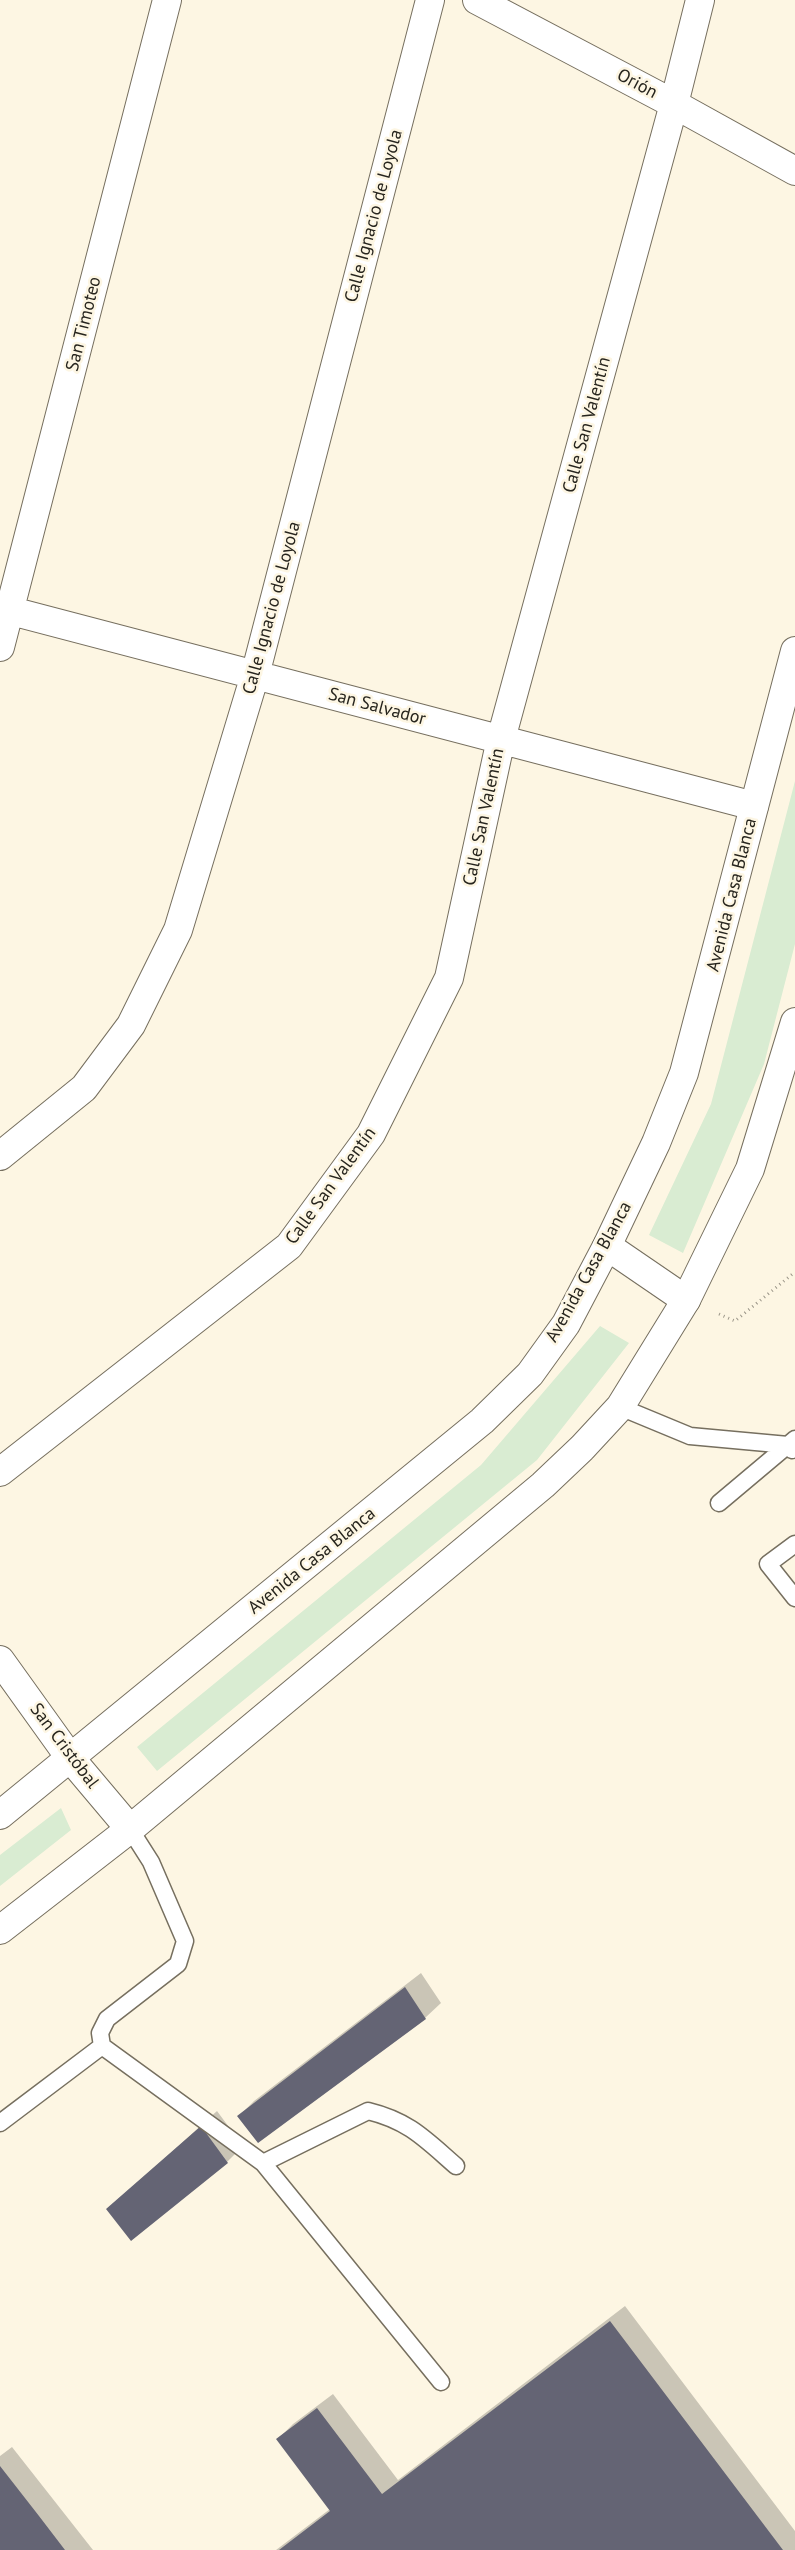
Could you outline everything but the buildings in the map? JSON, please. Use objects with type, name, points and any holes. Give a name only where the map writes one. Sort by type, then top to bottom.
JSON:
[{"type":"street","name":"San Timoteo","points":[[0,647],[5,609],[167,0]]},
{"type":"street","name":"Calle Ignacio de Loyola","points":[[0,1156],[84,1088],[131,1025],[178,930],[255,675],[430,0]]},
{"type":"street","name":"Orión","points":[[477,0],[674,104],[795,171]]},
{"type":"street","name":"Calle San Valentín","points":[[0,1472],[289,1246],[370,1134],[449,978],[501,739],[674,104],[700,0]]},
{"type":"street","name":"San Salvador","points":[[5,609],[754,806]]},
{"type":"street","name":"Avenida Casa Blanca","points":[[0,1815],[71,1759],[482,1421],[530,1374],[566,1324],[607,1246],[656,1143],[684,1073],[795,651]]},
{"type":"street","points":[[0,1930],[130,1829],[543,1485],[582,1448],[620,1407],[686,1300],[750,1169],[789,1067],[795,1022]]},
{"type":"street","points":[[607,1246],[686,1300]]},
{"type":"street","name":"San Cristóbal","points":[[0,1660],[71,1759],[130,1829]]},
{"type":"lane","points":[[620,1407],[690,1436],[793,1446]]},
{"type":"lane","points":[[719,1503],[793,1446]]},
{"type":"lane","points":[[795,1544],[768,1564],[795,1598]]},
{"type":"lane","points":[[130,1829],[151,1862],[185,1941],[178,1964],[107,2019],[100,2033],[102,2046],[263,2163],[441,2382]]},
{"type":"lane","points":[[0,2123],[102,2046]]},
{"type":"lane","points":[[263,2163],[368,2111],[387,2116],[408,2125],[456,2166]]},
{"type":"path","points":[[686,1300],[735,1321],[795,1272]]},
{"type":"green space","points":[[795,781],[795,944],[764,1064],[683,1253],[649,1235],[711,1104]]},
{"type":"green space","points":[[600,1326],[629,1343],[537,1460],[157,1771],[137,1747],[481,1465]]},
{"type":"green space","points":[[61,1808],[71,1830],[0,1886],[0,1855]]}]
